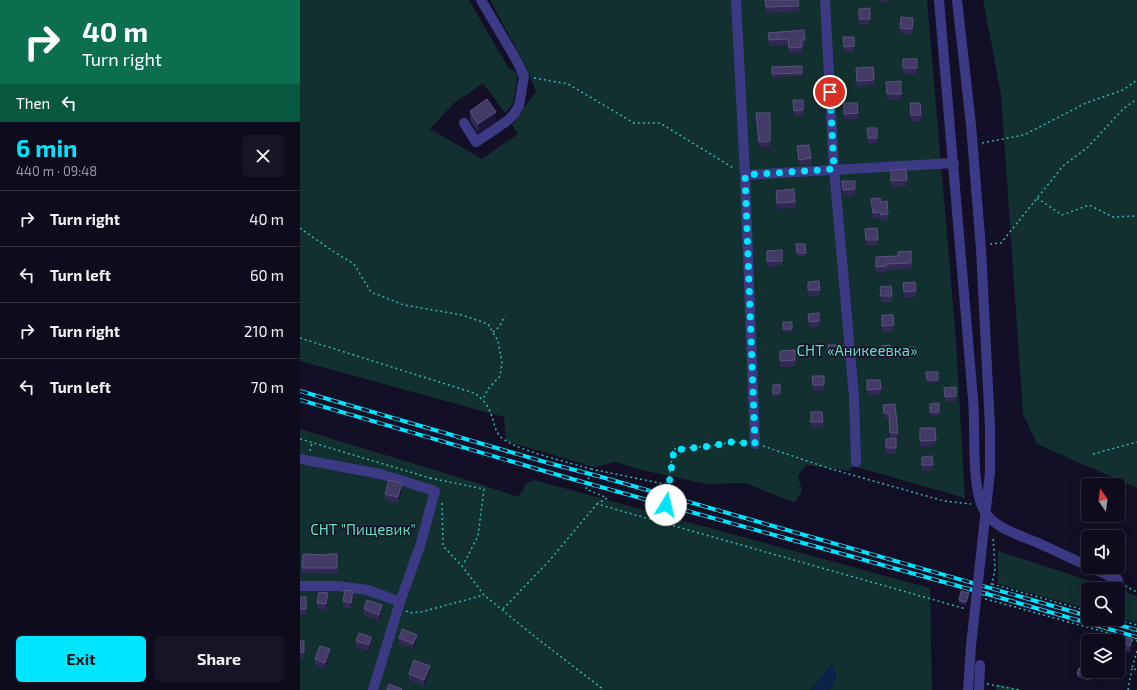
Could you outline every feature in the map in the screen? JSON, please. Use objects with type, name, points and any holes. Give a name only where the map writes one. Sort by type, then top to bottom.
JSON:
[{"type":"street","points":[[464,123],[476,142],[507,121],[519,106],[524,76],[517,61],[481,0]]},
{"type":"street","points":[[736,0],[745,175],[755,444]]},
{"type":"street","points":[[825,0],[834,169],[854,396],[856,462]]},
{"type":"street","points":[[939,0],[974,402],[976,481],[981,505],[992,520],[1012,531],[1081,562]]},
{"type":"street","points":[[957,0],[973,145],[981,247],[990,427],[990,472],[971,646],[968,690]]},
{"type":"street","points":[[745,175],[954,163]]},
{"type":"street","points":[[300,459],[380,474],[435,491],[420,546],[400,602],[373,690]]},
{"type":"street","points":[[1106,574],[1118,580]]},
{"type":"street","points":[[300,586],[337,586],[368,590],[400,602]]},
{"type":"street","points":[[980,665],[982,687]]},
{"type":"path","points":[[524,76],[568,84],[634,123],[660,123],[745,175]]},
{"type":"path","points":[[973,145],[1024,135],[1086,103],[1123,90],[1137,80]]},
{"type":"path","points":[[981,247],[1001,243],[1063,166],[1088,147],[1123,109],[1137,99]]},
{"type":"path","points":[[1037,198],[1062,215],[1089,205],[1113,217],[1137,216]]},
{"type":"path","points":[[300,228],[354,264],[371,292],[404,305],[462,315],[488,324],[498,341],[502,363],[500,376],[488,389],[483,399]]},
{"type":"path","points":[[493,332],[499,327],[505,316]]},
{"type":"path","points":[[300,338],[474,393],[483,399],[491,414],[495,428],[500,436],[516,446],[591,469],[669,485]]},
{"type":"path","points":[[300,439],[430,478],[484,489],[478,536],[462,566]]},
{"type":"path","points":[[662,522],[674,450],[731,442],[755,444],[831,469],[944,502],[981,505]]},
{"type":"path","points":[[1093,454],[1137,442]]},
{"type":"path","points":[[503,609],[550,561],[597,504],[607,498],[586,489],[591,469]]},
{"type":"path","points":[[430,478],[435,491],[442,502],[443,546],[462,566],[484,595],[604,690]]},
{"type":"path","points":[[597,504],[965,610]]},
{"type":"path","points":[[985,599],[990,584],[992,584],[996,569],[992,520]]},
{"type":"path","points":[[1118,580],[1126,587],[1137,592]]},
{"type":"path","points":[[992,584],[1081,609]]},
{"type":"path","points":[[400,602],[403,610],[410,612],[421,612],[484,595]]},
{"type":"path","points":[[993,600],[1112,634]]},
{"type":"path","points":[[1125,622],[1137,625]]},
{"type":"path","points":[[1130,639],[1137,641]]},
{"type":"path","points":[[1128,690],[1137,651]]},
{"type":"path","points":[[1132,668],[1137,670]]},
{"type":"path","points":[[982,687],[1020,690]]},
{"type":"green space","name":"СНТ «Аникеевка»","points":[[300,0],[469,0],[509,69],[512,69],[518,74],[513,104],[505,113],[483,83],[453,104],[430,129],[482,159],[518,134],[512,125],[536,91],[524,63],[490,0],[927,0],[956,340],[965,498],[853,466],[850,471],[806,465],[798,476],[802,490],[795,503],[745,483],[707,484],[641,470],[616,462],[594,467],[506,441],[504,417],[300,361]]},
{"type":"green space","points":[[983,0],[1137,0],[1137,488],[1125,483],[1125,478],[1114,478],[1037,444],[1023,414],[1001,94]]},
{"type":"green space","name":"СНТ \"Пищевик\"","points":[[300,429],[474,482],[518,497],[527,483],[534,480],[930,588],[932,690],[830,690],[835,681],[832,664],[811,690],[300,690]]},
{"type":"green space","points":[[998,551],[1093,582],[1081,582],[1081,607],[998,584]]},
{"type":"green space","points":[[1125,592],[1137,596],[1137,623],[1125,620]]},
{"type":"green space","points":[[997,684],[1020,690],[996,690]]},
{"type":"water","points":[[832,664],[836,677],[830,690],[811,690]]},
{"type":"building","points":[[765,0],[798,0],[799,6],[766,7]]},
{"type":"building","points":[[870,8],[870,19],[859,19],[859,9]]},
{"type":"building","points":[[901,17],[913,18],[912,29],[900,28]]},
{"type":"building","points":[[804,30],[805,40],[801,40],[802,47],[789,48],[788,39],[769,40],[768,33]]},
{"type":"building","points":[[843,37],[854,37],[854,46],[844,47]]},
{"type":"building","points":[[903,59],[917,59],[917,68],[903,68]]},
{"type":"building","points":[[802,66],[802,73],[772,74],[772,67]]},
{"type":"building","points":[[873,67],[874,80],[857,81],[856,68]]},
{"type":"building","points":[[901,81],[901,94],[887,94],[886,82]]},
{"type":"building","points":[[487,99],[496,112],[478,124],[470,111]]},
{"type":"building","points":[[793,100],[803,100],[803,110],[794,111]]},
{"type":"building","points":[[844,103],[857,103],[858,113],[844,114]]},
{"type":"building","points":[[910,103],[920,103],[921,115],[911,115]]},
{"type":"building","points":[[756,113],[770,113],[770,141],[759,142]]},
{"type":"building","points":[[867,128],[877,128],[877,138],[868,138]]},
{"type":"building","points":[[809,145],[811,158],[799,160],[797,146]]},
{"type":"building","points":[[906,169],[907,180],[891,181],[891,170]]},
{"type":"building","points":[[842,181],[855,181],[855,189],[843,190]]},
{"type":"building","points":[[794,189],[795,202],[777,203],[776,191]]},
{"type":"building","points":[[880,198],[881,202],[887,201],[888,214],[881,215],[880,212],[873,213],[871,199]]},
{"type":"building","points":[[877,228],[878,240],[866,240],[865,229]]},
{"type":"building","points":[[796,244],[805,244],[806,253],[797,253]]},
{"type":"building","points":[[782,250],[782,261],[767,261],[767,251]]},
{"type":"building","points":[[911,251],[911,263],[886,264],[886,266],[876,267],[876,257],[898,256],[898,252]]},
{"type":"building","points":[[819,281],[820,290],[808,290],[808,282]]},
{"type":"building","points":[[915,282],[916,291],[904,292],[903,283]]},
{"type":"building","points":[[891,286],[892,296],[881,296],[880,287]]},
{"type":"building","points":[[819,313],[819,321],[809,322],[808,314]]},
{"type":"building","points":[[882,315],[893,315],[894,325],[882,326]]},
{"type":"building","points":[[783,322],[792,322],[792,329],[783,329]]},
{"type":"building","points":[[828,345],[837,345],[837,352],[828,352]]},
{"type":"building","points":[[890,345],[891,352],[881,353],[881,346]]},
{"type":"building","points":[[906,347],[916,347],[916,355],[907,355]]},
{"type":"building","points":[[795,350],[795,360],[780,361],[780,351]]},
{"type":"building","points":[[926,372],[938,372],[938,380],[927,380]]},
{"type":"building","points":[[812,376],[824,376],[824,385],[813,385]]},
{"type":"building","points":[[867,380],[880,380],[881,389],[867,390]]},
{"type":"building","points":[[780,384],[780,393],[773,394],[773,385]]},
{"type":"building","points":[[956,387],[956,396],[945,397],[944,388]]},
{"type":"building","points":[[939,403],[939,412],[930,412],[930,404]]},
{"type":"building","points":[[895,404],[898,433],[890,433],[889,413],[884,413],[883,405]]},
{"type":"building","points":[[811,412],[822,412],[823,422],[811,422]]},
{"type":"building","points":[[920,428],[935,428],[936,440],[920,441]]},
{"type":"building","points":[[896,438],[896,448],[886,448],[886,439]]},
{"type":"building","points":[[932,456],[933,465],[922,465],[922,457]]},
{"type":"building","points":[[389,480],[402,483],[398,497],[385,494]]},
{"type":"building","points":[[303,554],[337,554],[337,568],[302,568]]},
{"type":"building","points":[[345,590],[353,591],[351,603],[343,601]]},
{"type":"building","points":[[961,591],[969,593],[966,602],[959,600]]},
{"type":"building","points":[[319,592],[328,593],[326,604],[317,603]]},
{"type":"building","points":[[300,597],[306,597],[306,609],[300,609]]},
{"type":"building","points":[[367,600],[382,605],[379,615],[364,609]]},
{"type":"building","points":[[402,629],[417,635],[413,644],[399,638]]},
{"type":"building","points":[[359,633],[371,637],[369,645],[356,641]]},
{"type":"building","points":[[1125,637],[1132,639],[1130,646],[1125,645]]},
{"type":"building","points":[[300,641],[304,641],[304,652],[300,652]]},
{"type":"building","points":[[320,646],[330,649],[325,663],[315,659]]},
{"type":"building","points":[[414,660],[430,666],[424,680],[409,674]]},
{"type":"building","points":[[1079,668],[1081,668],[1081,675],[1077,674]]},
{"type":"building","points":[[389,684],[402,689],[387,690]]},
{"type":"railway","points":[[300,391],[1081,614]]},
{"type":"railway","points":[[300,400],[572,479],[1137,637]]},
{"type":"railway","points":[[1123,626],[1137,630]]},
{"type":"route","points":[[666,505],[674,450],[731,442],[755,444],[745,175],[834,169],[830,92]]}]
